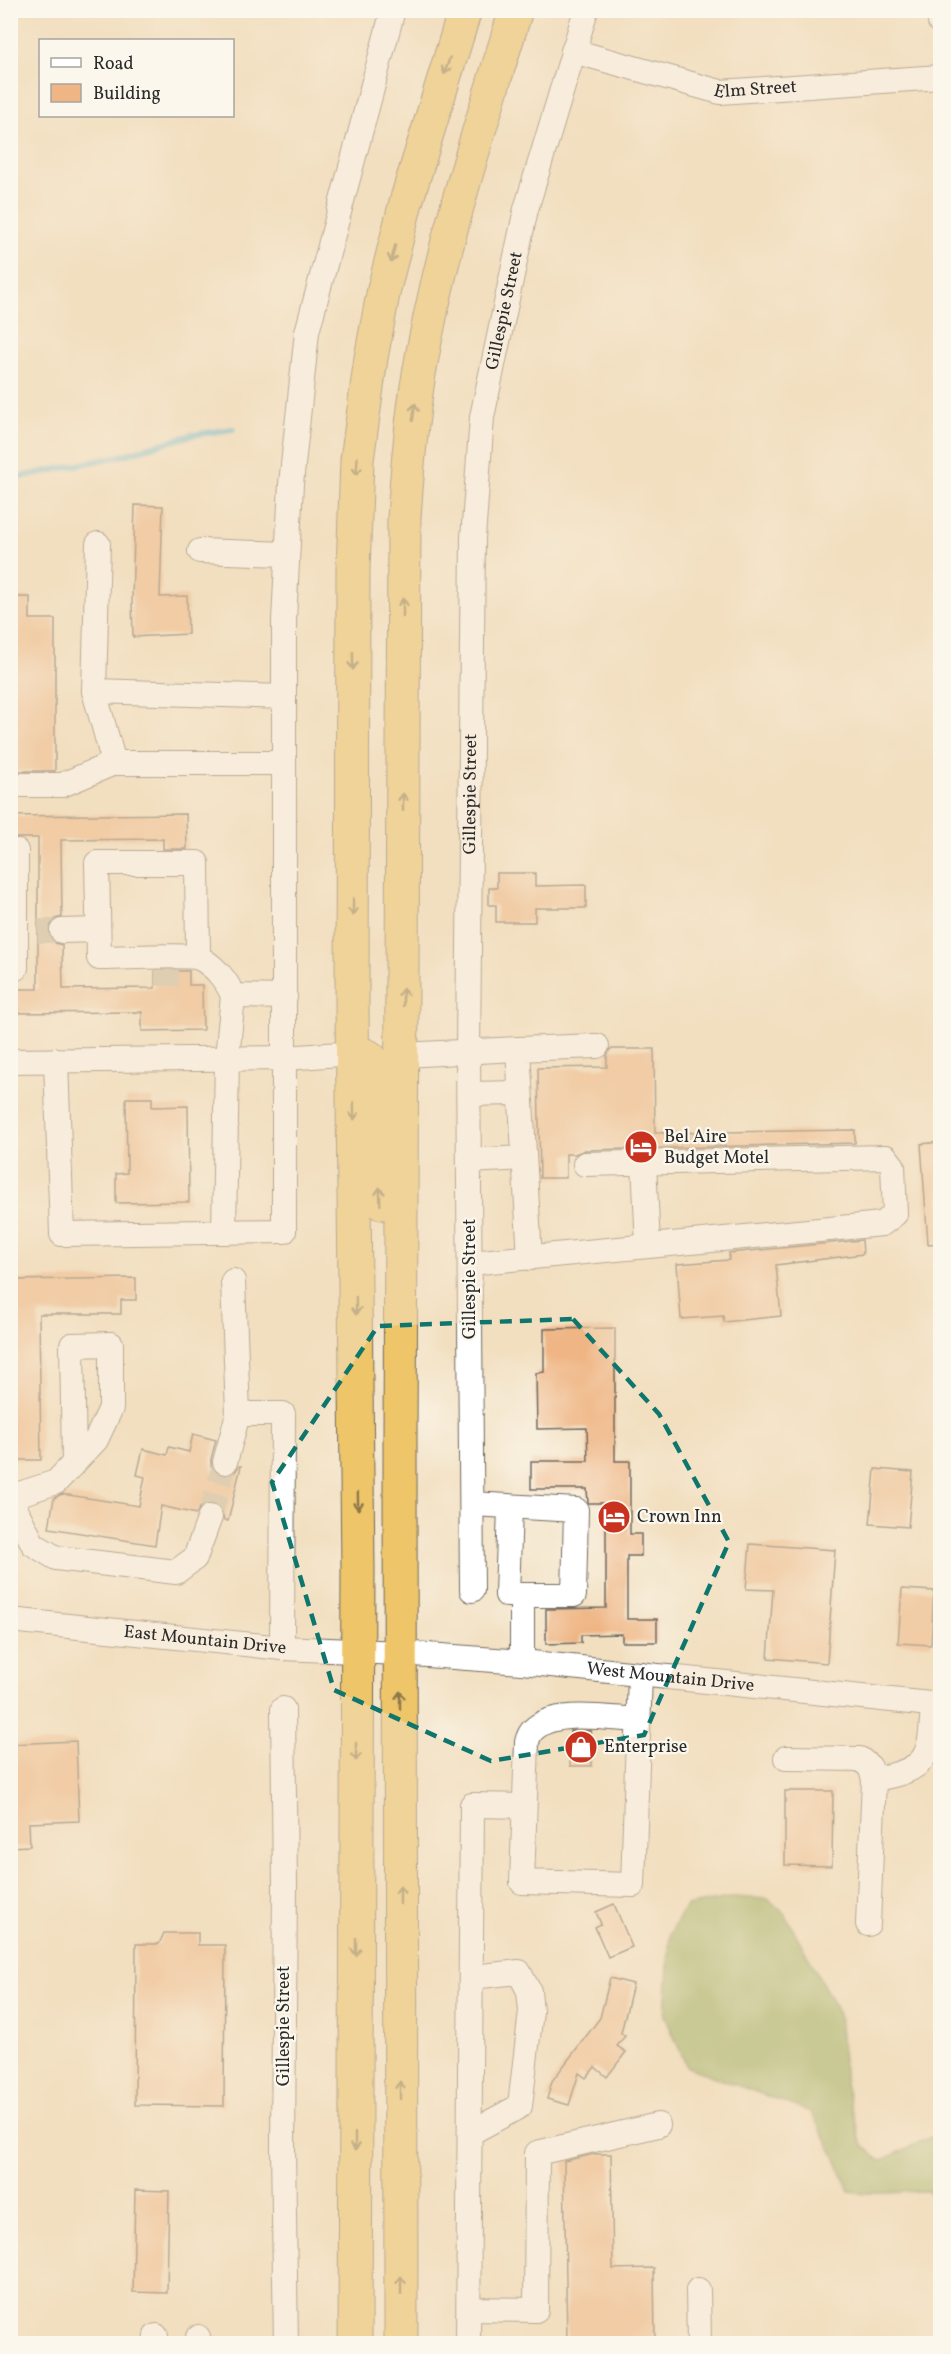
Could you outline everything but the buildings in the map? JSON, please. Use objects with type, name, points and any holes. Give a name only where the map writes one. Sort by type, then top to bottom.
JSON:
[{"type":"highway","points":[[355,2343],[358,1652],[353,570],[357,460],[371,358],[384,289],[406,202],[465,10]]},
{"type":"highway","points":[[401,2343],[400,1421],[404,519],[409,448],[419,375],[433,304],[457,210],[516,10]]},
{"type":"highway","points":[[354,1053],[366,1054],[373,1059],[377,1069],[385,1292],[391,1373],[400,1421]]},
{"type":"highway","points":[[355,2234],[378,2280],[378,2343]]},
{"type":"street","points":[[56,1060],[62,1234],[284,1231],[284,621],[291,484],[307,332],[393,10]]},
{"type":"street","name":"Gillespie Street","points":[[472,1590],[468,1050],[473,538],[482,417],[526,209],[585,10]]},
{"type":"street","points":[[939,10],[940,22]]},
{"type":"street","name":"Elm Street","points":[[573,51],[720,92],[940,77]]},
{"type":"street","points":[[98,544],[94,691],[114,763]]},
{"type":"street","points":[[200,551],[287,555]]},
{"type":"street","points":[[94,691],[284,697]]},
{"type":"street","points":[[10,785],[62,785],[114,763],[284,763]]},
{"type":"street","points":[[16,851],[27,930],[16,968]]},
{"type":"street","points":[[198,965],[197,863],[97,862],[99,958],[136,957],[198,965],[222,976],[229,985],[232,996],[227,1058],[224,1232]]},
{"type":"street","points":[[62,931],[98,930]]},
{"type":"street","points":[[136,957],[142,970],[155,974]]},
{"type":"street","points":[[232,996],[285,997]]},
{"type":"street","points":[[403,1055],[468,1050],[597,1046]]},
{"type":"street","points":[[518,1049],[530,1258]]},
{"type":"street","points":[[10,1061],[285,1058],[354,1053]]},
{"type":"street","points":[[468,1094],[520,1093]]},
{"type":"street","points":[[469,1161],[524,1158]]},
{"type":"street","points":[[470,1263],[882,1224],[895,1215],[893,1166],[886,1158],[585,1164]]},
{"type":"street","points":[[644,1163],[648,1246]]},
{"type":"street","points":[[225,1462],[238,1414],[233,1281]]},
{"type":"street","points":[[238,1414],[283,1414],[282,1648]]},
{"type":"street","points":[[74,1462],[56,1482],[10,1497],[33,1544],[57,1558],[176,1572],[195,1558],[210,1517]]},
{"type":"street","points":[[472,1504],[510,1508],[576,1510],[574,1595],[507,1595],[510,1508]]},
{"type":"street","points":[[522,1595],[522,1662]]},
{"type":"street","name":"East Mountain Drive","points":[[10,1620],[282,1648],[400,1653]]},
{"type":"street","name":"West Mountain Drive","points":[[400,1653],[522,1662],[937,1705]]},
{"type":"street","points":[[639,1720],[567,1716],[544,1722],[532,1730],[526,1742],[522,1882],[633,1885],[639,1720],[640,1674]]},
{"type":"street","points":[[874,1779],[905,1771],[923,1759],[930,1746],[937,1705]]},
{"type":"street","name":"Gillespie Street","points":[[283,1709],[285,1886],[283,2149],[286,2343]]},
{"type":"street","points":[[786,1758],[860,1759],[870,1767],[874,1779],[868,1924]]},
{"type":"street","points":[[468,2343],[472,1804],[524,1806]]},
{"type":"street","points":[[470,2133],[520,2106],[531,2011],[529,1991],[519,1972],[471,1977]]},
{"type":"street","points":[[469,2310],[536,2310],[537,2153],[658,2125]]},
{"type":"street","points":[[698,2290],[699,2342],[701,2343]]},
{"type":"highlighted area","points":[[573,1319],[659,1414],[729,1542],[644,1735],[491,1761],[334,1690],[272,1482],[378,1326]]},
{"type":"green space","points":[[734,1897],[768,1899],[785,1914],[839,2014],[845,2084],[862,2144],[880,2161],[940,2133],[940,2209],[928,2191],[878,2193],[849,2191],[835,2156],[811,2112],[687,2067],[665,2016],[670,1934],[686,1906]]},
{"type":"waterway","points":[[10,479],[120,456],[192,435],[233,429]]},
{"type":"tunnel","points":[[38,931],[62,931]]},
{"type":"tunnel","points":[[155,974],[189,974]]},
{"type":"tunnel","points":[[210,1517],[225,1462]]},
{"type":"place","name":"Bel Aire Budget Motel","points":[[641,1147]]},
{"type":"place","name":"Crown Inn","points":[[614,1517]]},
{"type":"place","name":"Enterprise","points":[[581,1747]]}]
